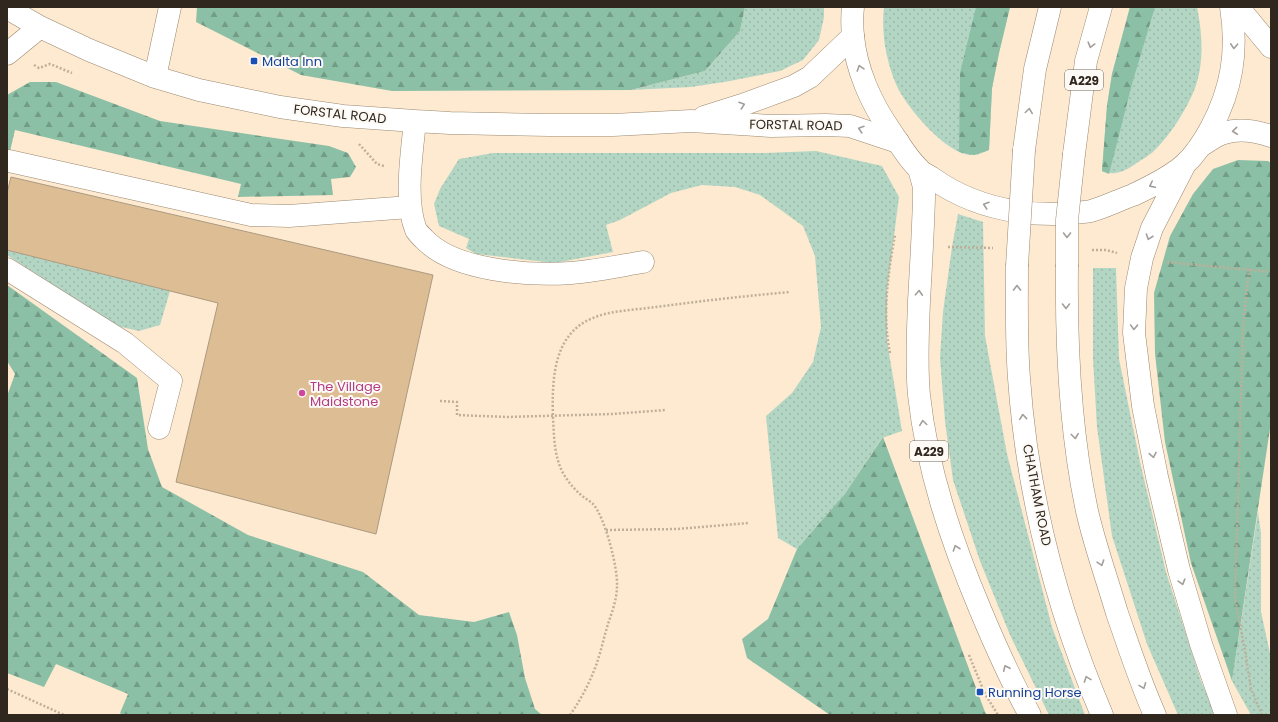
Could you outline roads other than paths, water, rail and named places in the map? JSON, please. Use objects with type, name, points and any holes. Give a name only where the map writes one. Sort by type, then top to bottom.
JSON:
[{"type":"main road","points":[[155,77],[170,7]]},
{"type":"main road","points":[[853,7],[852,36],[858,64],[864,82],[884,121],[919,170],[944,187],[972,201],[992,207],[1041,214],[1067,214],[1091,211],[1157,184],[1185,164],[1202,145],[1223,105],[1230,81],[1233,54],[1235,28],[1231,7]]},
{"type":"main road","name":"CHATHAM ROAD","points":[[1050,7],[1035,69],[1024,150],[1017,266],[1019,378],[1024,428],[1043,536],[1071,635],[1102,715]]},
{"type":"main road","name":"A229","points":[[1101,7],[1086,61],[1067,220],[1067,351],[1072,412],[1079,467],[1087,511],[1098,553],[1130,651],[1155,715]]},
{"type":"main road","points":[[1238,7],[1271,47]]},
{"type":"main road","name":"FORSTAL ROAD","points":[[7,8],[40,26],[115,61],[155,77],[199,90],[280,107],[343,116],[415,121],[549,125],[691,121],[771,126],[825,124],[850,126],[898,142]]},
{"type":"main road","points":[[7,54],[40,26]]},
{"type":"main road","name":"FORSTAL ROAD","points":[[691,121],[742,105],[794,86],[810,77],[852,36]]},
{"type":"main road","points":[[415,121],[410,207],[417,232],[438,251],[474,266],[512,272],[540,274],[571,273],[643,262]]},
{"type":"main road","points":[[1202,145],[1223,133],[1238,130],[1259,132],[1271,136]]},
{"type":"main road","points":[[9,161],[251,215],[289,216],[410,207]]},
{"type":"main road","points":[[1185,164],[1152,228],[1142,258],[1136,288],[1134,333],[1143,406],[1157,477],[1177,562],[1201,644],[1226,715]]},
{"type":"main road","name":"A229","points":[[919,170],[924,187],[924,198],[917,340],[919,393],[925,434],[940,500],[966,577],[994,643],[1017,692],[1030,715]]},
{"type":"main road","points":[[7,269],[125,343],[171,381],[160,428]]},
{"type":"place","name":"Malta Inn","points":[[254,61]]},
{"type":"place","name":"The Village Maidstone","points":[[302,393]]},
{"type":"place","name":"Running Horse","points":[[980,692]]}]
